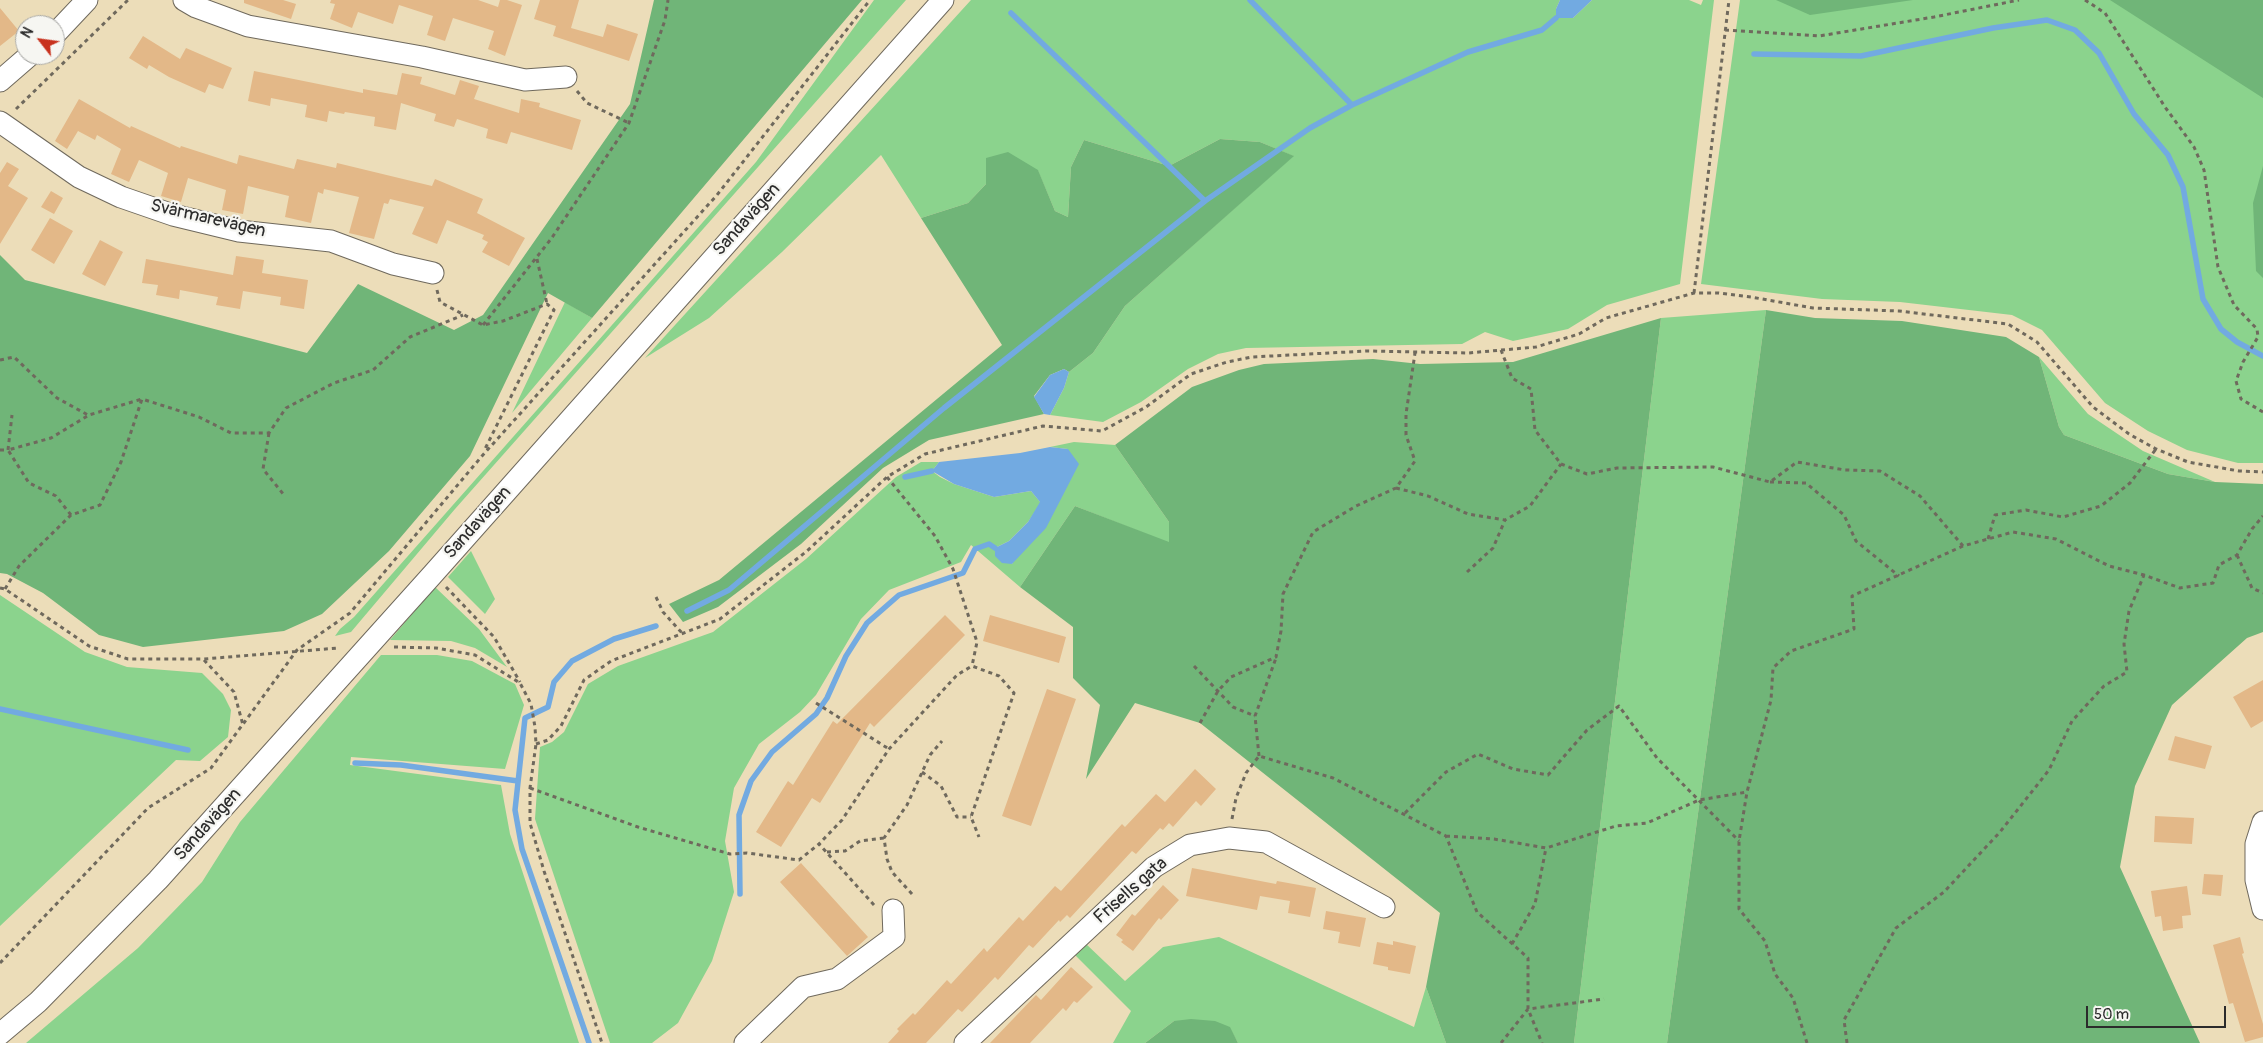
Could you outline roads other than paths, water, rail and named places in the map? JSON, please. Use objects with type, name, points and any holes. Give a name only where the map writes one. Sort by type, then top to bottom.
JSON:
[{"type":"street","points":[[65,23],[87,0]]},
{"type":"street","points":[[184,0],[196,7],[248,26],[422,57],[525,80],[566,77]]},
{"type":"street","name":"Sandavägen","points":[[0,1034],[38,1002],[158,880],[433,574],[943,0]]},
{"type":"street","points":[[0,81],[18,65]]},
{"type":"street","name":"Svärmarevägen","points":[[2,124],[79,177],[121,197],[156,209],[239,230],[331,241],[393,264],[433,274]]},
{"type":"street","points":[[2263,822],[2256,844],[2256,880],[2263,909]]},
{"type":"street","name":"Frisells gata","points":[[965,1043],[1154,867],[1190,845],[1229,838],[1266,842],[1384,907]]},
{"type":"street","points":[[745,1043],[803,987],[837,980],[894,937],[893,910]]},
{"type":"water","points":[[1560,0],[1592,0],[1573,18],[1556,18],[1556,9]]},
{"type":"water","points":[[1064,369],[1069,372],[1064,388],[1050,415],[1044,414],[1034,397],[1050,375]]},
{"type":"water","points":[[1050,447],[1068,449],[1079,464],[1046,528],[1012,564],[1002,563],[995,556],[995,548],[1009,541],[1028,522],[1040,502],[1031,491],[994,497],[954,484],[932,471],[939,462],[1020,453]]},
{"type":"waterway","points":[[1250,0],[1352,105]]},
{"type":"waterway","points":[[1011,13],[1205,201]]},
{"type":"waterway","points":[[687,611],[729,590],[944,408],[1205,201],[1310,128],[1352,105],[1468,52],[1542,30],[1556,18]]},
{"type":"waterway","points":[[1754,54],[1861,56],[1993,28],[2047,20],[2075,30],[2099,53],[2134,114],[2168,155],[2183,187],[2203,299],[2221,329],[2237,342],[2263,356]]},
{"type":"waterway","points":[[905,477],[932,471]]},
{"type":"waterway","points":[[740,894],[739,815],[751,781],[772,752],[816,714],[827,698],[846,656],[867,623],[899,595],[963,573],[975,549],[989,544],[995,548]]},
{"type":"waterway","points":[[589,1043],[522,849],[515,810],[525,718],[548,707],[554,682],[572,661],[614,639],[656,626]]},
{"type":"waterway","points":[[0,709],[188,750]]},
{"type":"waterway","points":[[355,763],[401,765],[518,781]]}]
